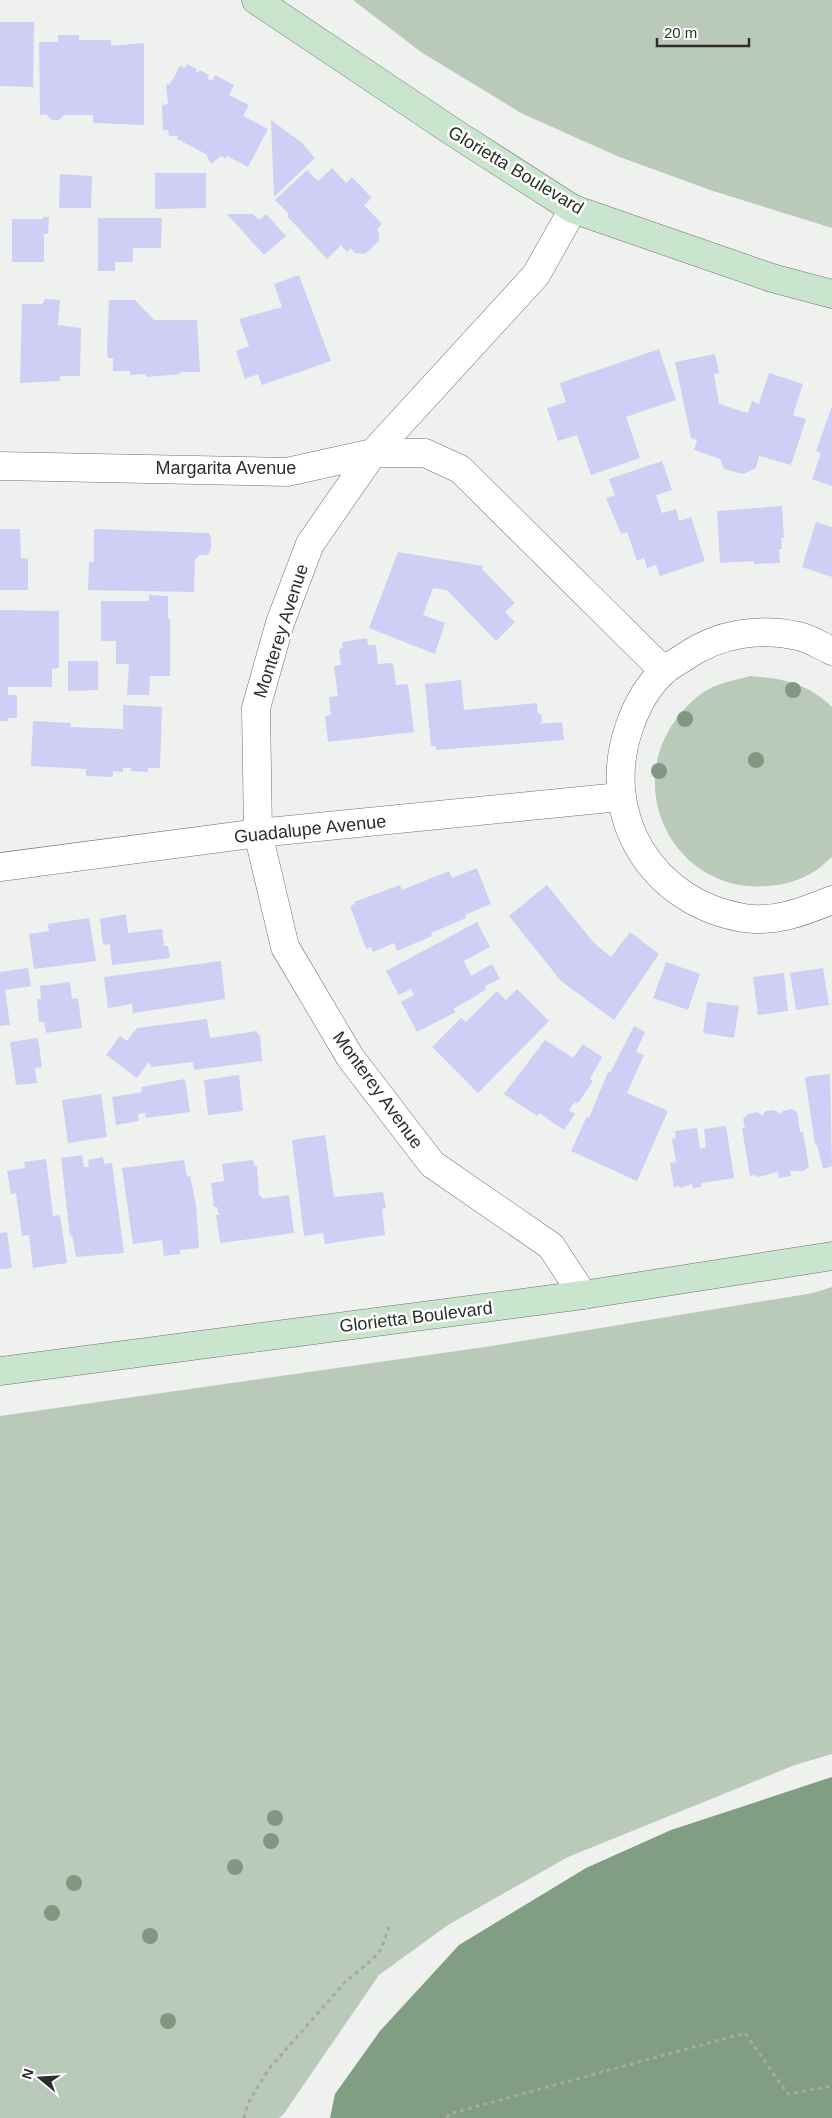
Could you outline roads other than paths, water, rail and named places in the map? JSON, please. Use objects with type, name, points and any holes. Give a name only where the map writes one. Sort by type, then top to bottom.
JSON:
[{"type":"street","name":"Glorietta Boulevard","points":[[256,0],[453,132],[573,209],[772,278],[832,294]]},
{"type":"street","name":"Monterey Avenue","points":[[573,209],[536,275],[373,453],[310,544],[280,623],[256,708],[258,833],[285,947],[350,1057],[432,1164],[551,1246],[583,1295]]},
{"type":"street","name":"Margarita Avenue","points":[[0,466],[287,472],[373,453],[425,453],[460,469],[664,671]]},
{"type":"street","points":[[832,651],[798,636],[750,632],[704,644],[664,671],[636,707],[621,751],[620,797],[634,842],[662,879],[700,906],[746,918],[792,916],[832,900]]},
{"type":"street","name":"Guadalupe Avenue","points":[[0,867],[258,833],[620,797]]},
{"type":"street","name":"Glorietta Boulevard","points":[[0,1371],[583,1295],[832,1256]]}]
